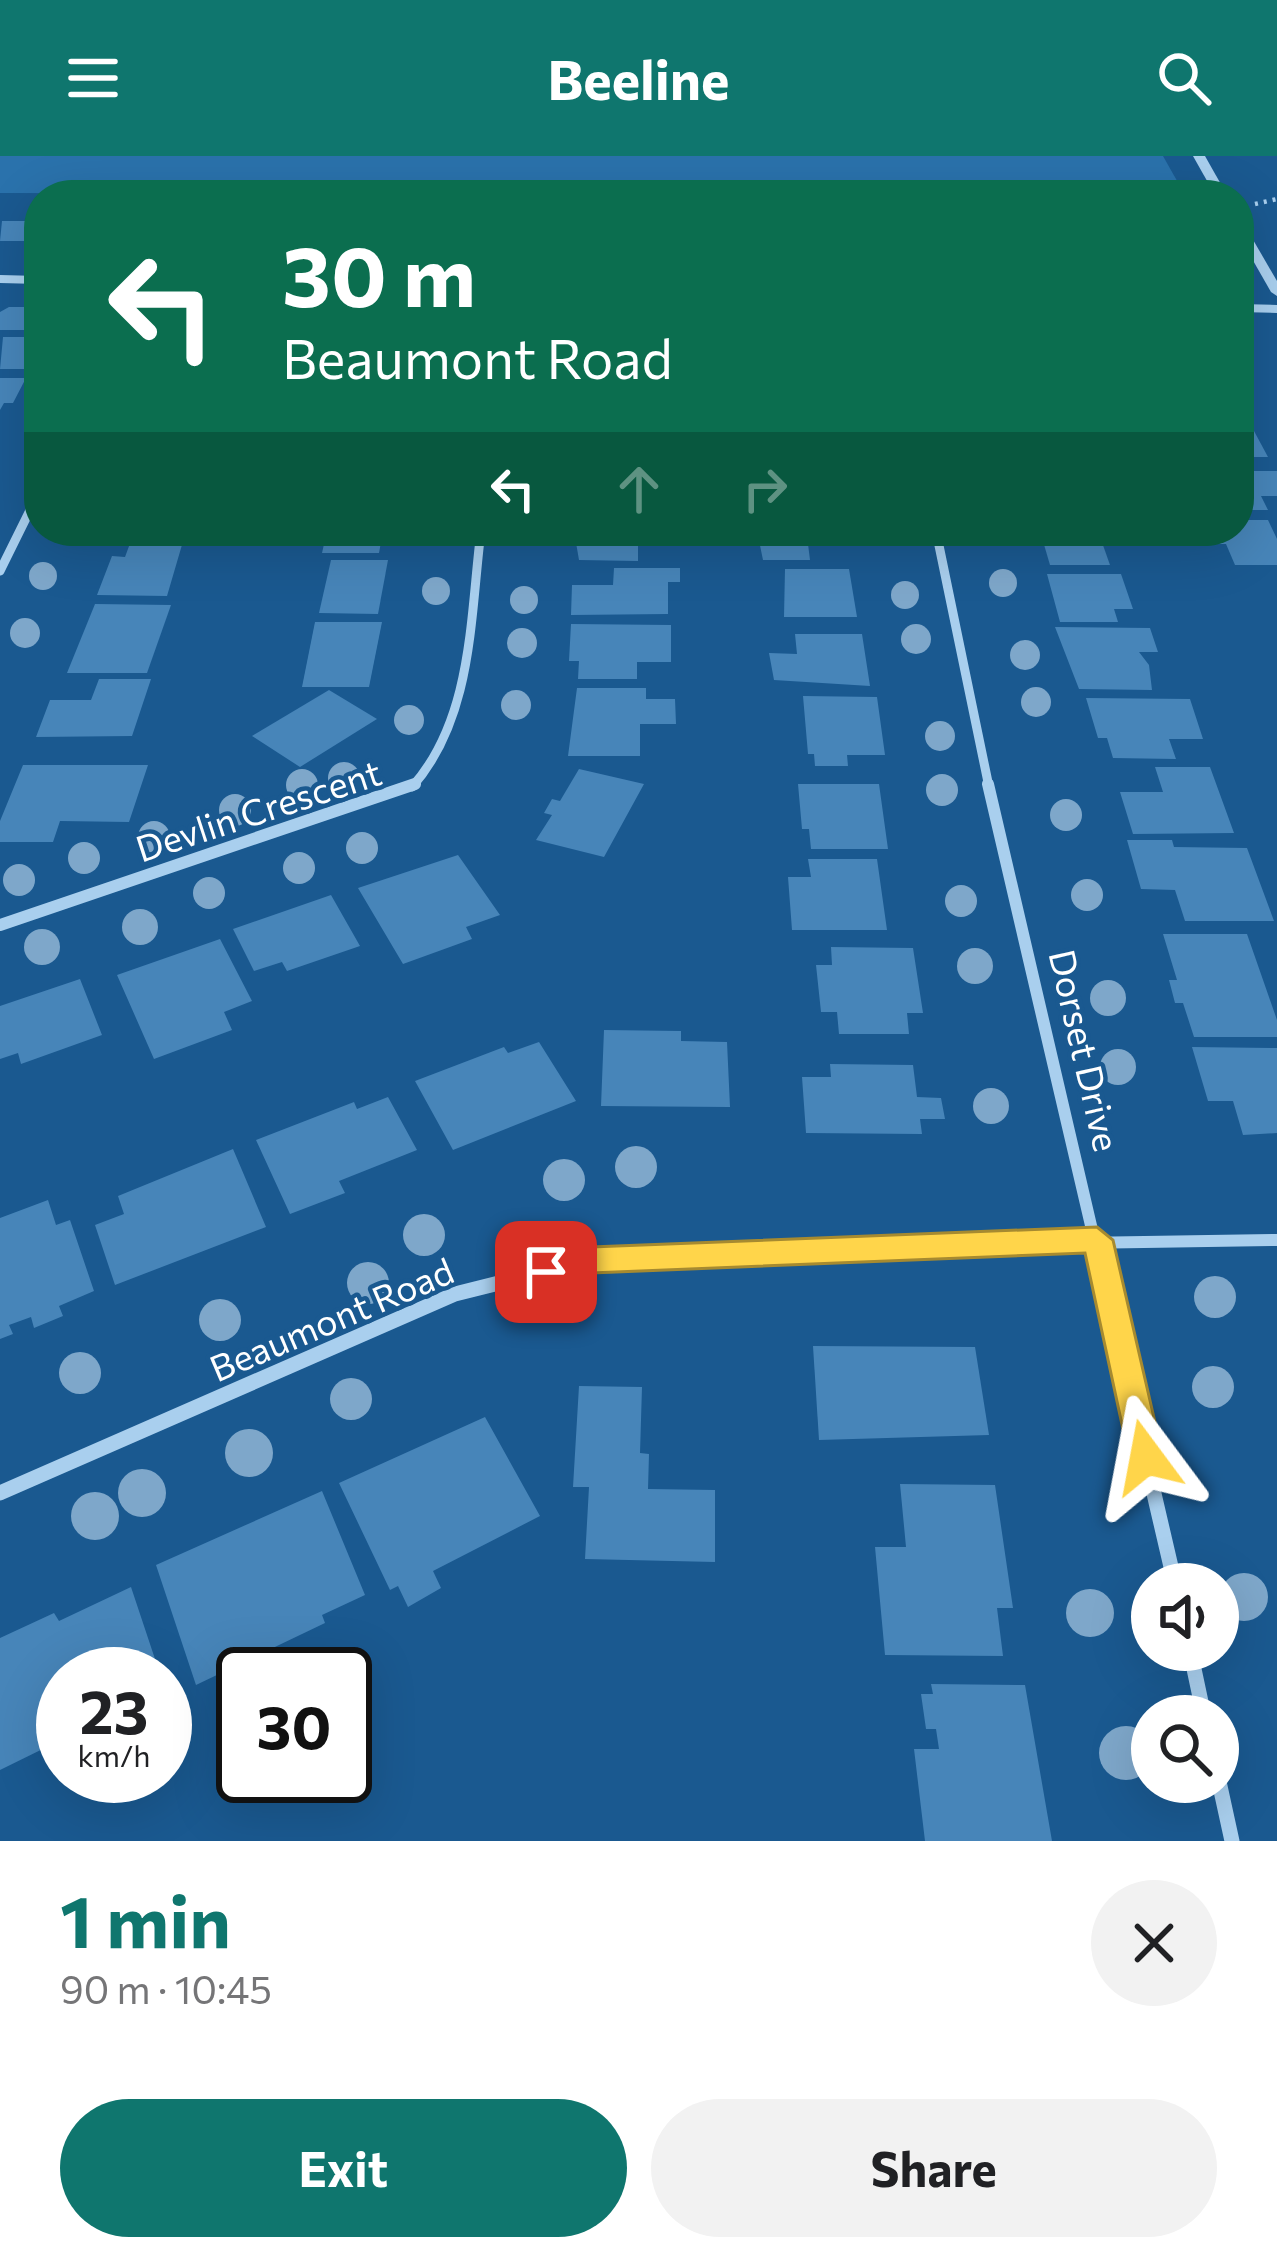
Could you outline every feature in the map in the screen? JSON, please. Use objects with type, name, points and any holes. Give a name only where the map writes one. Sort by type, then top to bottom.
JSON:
[{"type":"street","points":[[1254,252],[1277,292]]},
{"type":"street","points":[[0,571],[24,522]]},
{"type":"street","name":"Devlin Crescent","points":[[0,925],[411,789],[431,772],[454,721],[479,546]]},
{"type":"street","name":"Dorset Drive","points":[[939,546],[955,641],[1170,1563]]},
{"type":"street","name":"Beaumont Road","points":[[0,1493],[455,1294],[591,1260],[1097,1240],[1277,1240]]},
{"type":"street","points":[[1224,1803],[1232,1841]]},
{"type":"shaded area","points":[[0,156],[1163,156],[1177,180],[24,180],[24,193],[0,193]]},
{"type":"building","points":[[2,221],[24,221],[24,241],[0,241]]},
{"type":"building","points":[[24,307],[24,330],[0,330],[0,312]]},
{"type":"building","points":[[3,337],[24,337],[24,369],[0,369]]},
{"type":"building","points":[[0,378],[24,378],[13,403],[4,403],[0,410]]},
{"type":"building","points":[[1254,431],[1268,457],[1254,457]]},
{"type":"building","points":[[1254,471],[1277,471],[1277,496],[1261,496],[1268,510],[1254,510]]},
{"type":"building","points":[[1254,520],[1268,520],[1277,539],[1277,565],[1235,565],[1227,546],[1254,546]]},
{"type":"building","points":[[129,546],[182,546],[167,596],[97,595],[112,556],[125,557]]},
{"type":"building","points":[[324,546],[380,546],[379,553],[322,553]]},
{"type":"building","points":[[577,546],[638,546],[638,561],[579,560]]},
{"type":"building","points":[[760,546],[808,546],[810,560],[763,560]]},
{"type":"building","points":[[1044,546],[1103,546],[1110,565],[1050,565]]},
{"type":"building","points":[[331,560],[388,560],[378,614],[319,613]]},
{"type":"building","points":[[614,568],[680,568],[680,582],[668,582],[668,614],[571,615],[572,585],[613,585]]},
{"type":"building","points":[[785,569],[849,569],[857,617],[784,617]]},
{"type":"building","points":[[1047,574],[1121,574],[1133,609],[1114,609],[1118,622],[1060,622]]},
{"type":"building","points":[[95,604],[171,605],[147,673],[67,673]]},
{"type":"building","points":[[315,622],[382,622],[369,687],[302,687]]},
{"type":"building","points":[[571,624],[671,625],[671,662],[637,662],[637,679],[578,679],[579,661],[569,661]]},
{"type":"building","points":[[1055,627],[1150,628],[1158,652],[1139,652],[1149,665],[1152,690],[1079,689]]},
{"type":"building","points":[[795,634],[862,634],[870,686],[774,680],[769,653],[797,654]]},
{"type":"building","points":[[99,679],[151,679],[132,736],[36,737],[50,700],[91,700]]},
{"type":"building","points":[[577,688],[646,688],[646,699],[675,699],[676,724],[640,724],[640,756],[568,756]]},
{"type":"building","points":[[329,690],[377,719],[300,767],[252,736]]},
{"type":"building","points":[[803,696],[877,697],[885,755],[847,755],[848,766],[815,766],[814,754],[808,754]]},
{"type":"building","points":[[1086,698],[1190,699],[1203,739],[1169,739],[1176,759],[1113,758],[1107,738],[1098,738]]},
{"type":"building","points":[[23,765],[148,765],[129,822],[60,821],[53,842],[0,842],[0,821]]},
{"type":"building","points":[[1155,767],[1210,767],[1234,833],[1133,834],[1120,792],[1163,792]]},
{"type":"building","points":[[579,769],[644,784],[604,857],[536,840],[552,815],[544,813],[552,799],[560,801]]},
{"type":"building","points":[[798,784],[879,784],[888,849],[811,849],[809,829],[802,829]]},
{"type":"building","points":[[1127,840],[1172,840],[1174,847],[1247,848],[1274,921],[1185,921],[1175,890],[1141,889]]},
{"type":"building","points":[[458,855],[500,915],[466,927],[472,939],[403,964],[358,888]]},
{"type":"building","points":[[808,859],[877,859],[887,930],[792,930],[788,877],[811,877]]},
{"type":"building","points":[[331,895],[360,946],[287,971],[282,962],[254,971],[233,929]]},
{"type":"building","points":[[1163,934],[1247,934],[1277,1020],[1277,1037],[1194,1037],[1183,1003],[1175,1003],[1169,980],[1177,980]]},
{"type":"building","points":[[220,939],[252,1001],[224,1012],[232,1030],[154,1059],[117,975]]},
{"type":"building","points":[[831,947],[913,948],[923,1013],[907,1013],[909,1034],[839,1034],[837,1012],[821,1012],[816,965],[832,965]]},
{"type":"building","points":[[80,979],[102,1035],[21,1064],[18,1053],[0,1059],[0,1006]]},
{"type":"building","points":[[604,1030],[681,1031],[681,1041],[727,1042],[730,1107],[601,1106]]},
{"type":"building","points":[[539,1042],[576,1101],[453,1150],[415,1081],[504,1047],[508,1053]]},
{"type":"building","points":[[1192,1047],[1277,1048],[1277,1133],[1243,1135],[1233,1101],[1208,1101]]},
{"type":"building","points":[[830,1064],[913,1065],[917,1097],[941,1098],[945,1119],[920,1119],[922,1134],[806,1133],[802,1077],[831,1077]]},
{"type":"building","points":[[388,1097],[417,1150],[339,1181],[345,1193],[290,1214],[256,1140],[354,1102],[357,1109]]},
{"type":"building","points":[[233,1149],[266,1227],[115,1285],[95,1225],[124,1214],[118,1196]]},
{"type":"building","points":[[48,1200],[56,1225],[70,1220],[94,1291],[59,1306],[63,1316],[34,1328],[31,1317],[9,1325],[13,1334],[0,1339],[0,1218]]},
{"type":"building","points":[[813,1346],[975,1347],[989,1435],[819,1440]]},
{"type":"building","points":[[579,1386],[642,1387],[640,1453],[649,1454],[648,1489],[715,1490],[715,1562],[585,1559],[589,1487],[573,1487]]},
{"type":"building","points":[[485,1417],[540,1516],[433,1571],[441,1588],[408,1607],[398,1586],[390,1590],[339,1483]]},
{"type":"building","points":[[900,1484],[995,1485],[1013,1608],[997,1608],[1003,1656],[885,1655],[875,1547],[906,1547]]},
{"type":"building","points":[[322,1491],[365,1595],[322,1615],[325,1623],[275,1647],[216,1647],[216,1675],[196,1685],[192,1647],[183,1647],[156,1565]]},
{"type":"building","points":[[131,1587],[151,1647],[36,1647],[36,1752],[0,1770],[0,1638],[54,1613],[59,1621]]},
{"type":"building","points":[[931,1684],[1025,1685],[1052,1841],[925,1841],[914,1749],[939,1749],[936,1729],[926,1729],[921,1694],[933,1694]]},
{"type":"route","points":[[546,1272],[591,1260],[897,1244],[1097,1240],[1146,1457]]}]
